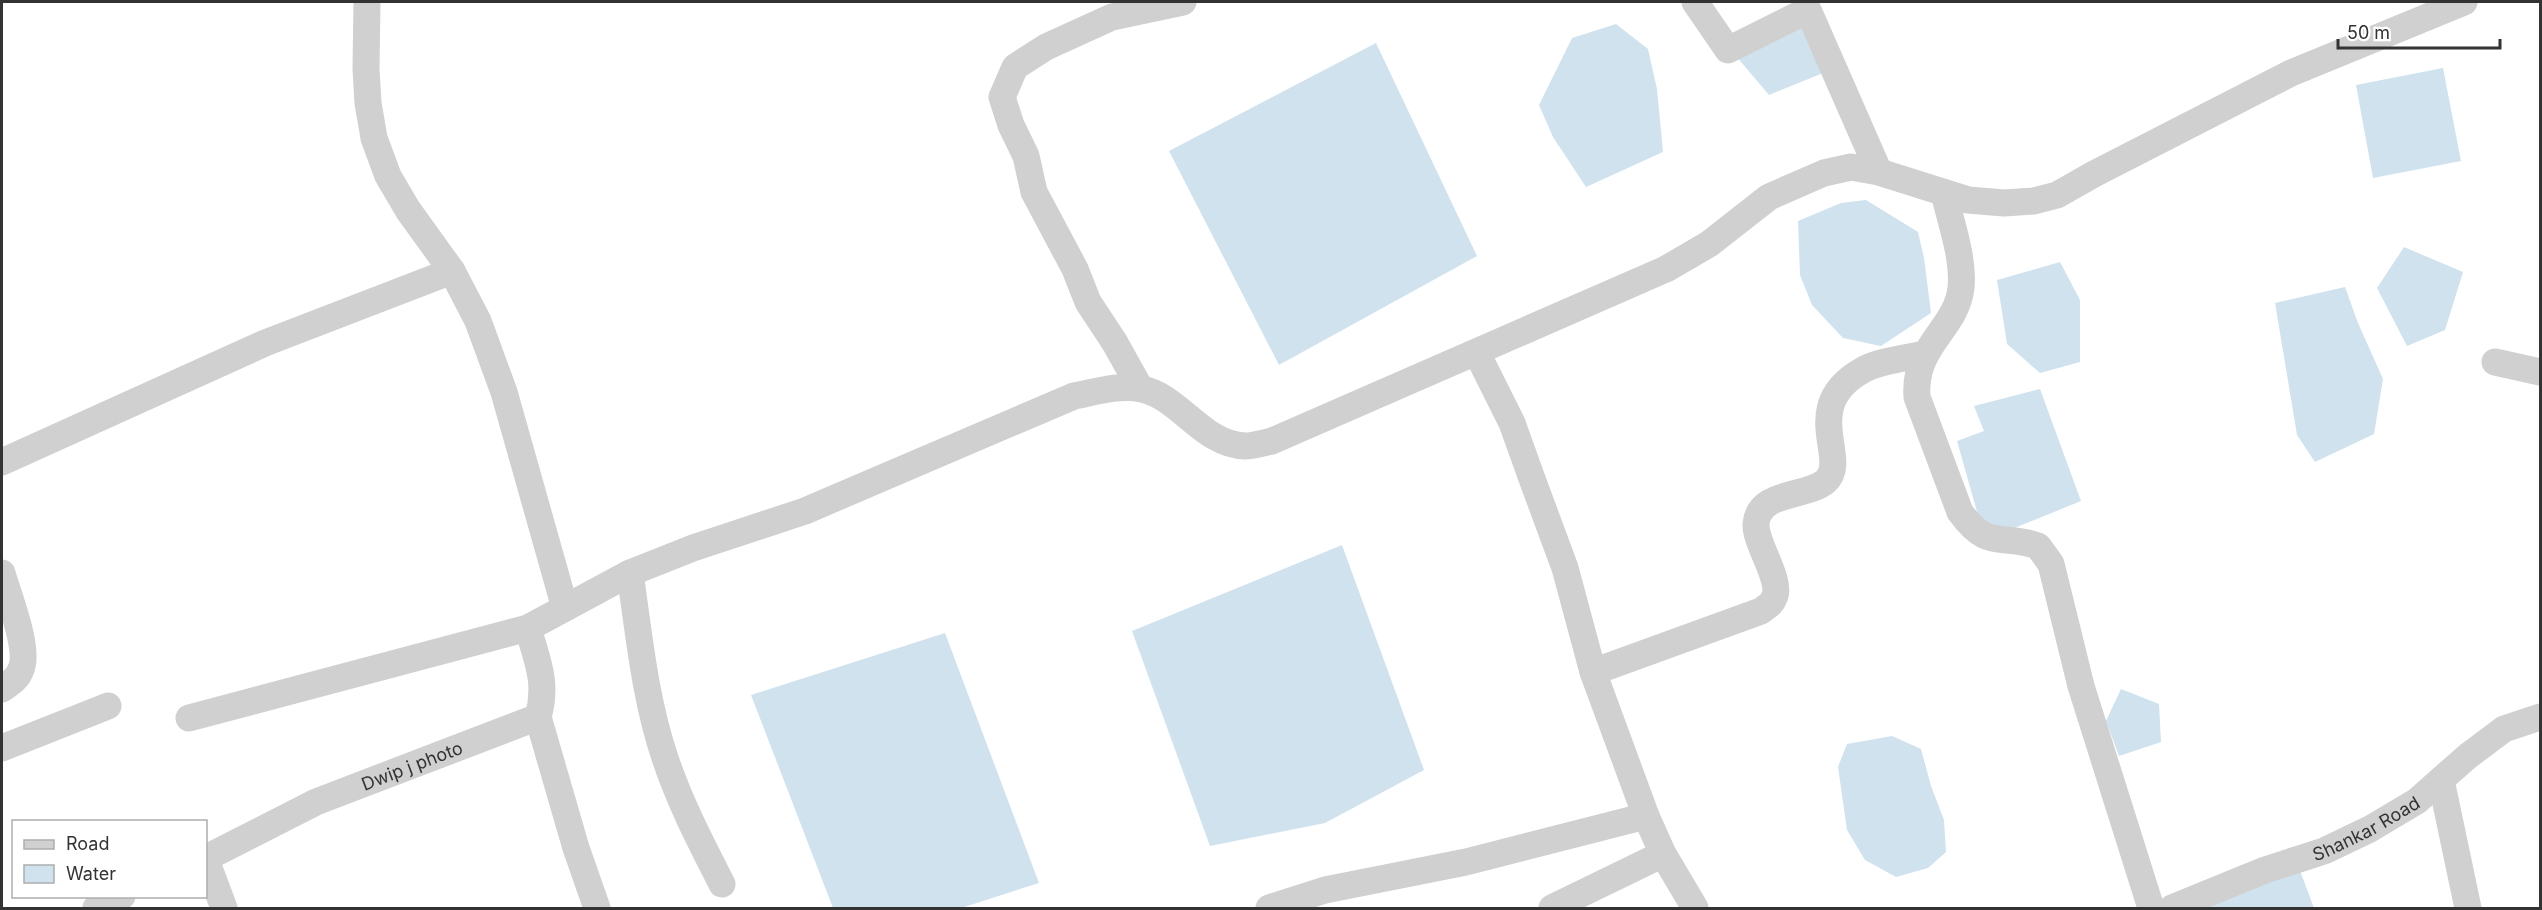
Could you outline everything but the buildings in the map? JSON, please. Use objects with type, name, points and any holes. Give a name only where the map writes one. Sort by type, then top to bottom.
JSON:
[{"type":"street","points":[[367,2],[367,80],[374,138],[393,184],[453,271],[478,321],[504,392],[565,608]]},
{"type":"street","points":[[1140,388],[1115,343],[1088,302],[1075,269],[1034,192],[1026,156],[1011,125],[1002,97],[1015,67],[1046,47],[1112,17],[1183,2]]},
{"type":"street","points":[[1695,2],[1728,50],[1808,10],[1879,172]]},
{"type":"street","points":[[189,718],[528,628],[630,573],[693,548],[805,511],[1074,396],[1109,389],[1140,388],[1156,394],[1219,439],[1244,446],[1272,441],[1666,269],[1709,244],[1769,197],[1824,173],[1851,167],[1879,172],[1968,200],[2004,203],[2034,201],[2057,195],[2291,73],[2464,2]]},
{"type":"street","points":[[1944,193],[1960,265],[1961,290],[1946,324],[1925,354],[1915,380],[1917,397],[1960,512],[1971,528],[1995,540],[2013,540],[2038,546],[2051,564],[2081,686],[2151,909]]},
{"type":"street","points":[[2,462],[265,343],[453,271]]},
{"type":"street","points":[[1477,352],[1512,423],[1554,537],[1565,568],[1593,672],[1646,816],[1695,909]]},
{"type":"street","points":[[1593,672],[1761,611],[1771,603],[1776,596],[1775,584],[1756,525],[1761,512],[1768,503],[1821,484],[1832,473],[1828,424],[1831,401],[1844,383],[1865,368],[1925,354]]},
{"type":"street","points":[[2495,362],[2541,372]]},
{"type":"street","points":[[2,573],[23,649],[22,669],[14,681],[2,689]]},
{"type":"street","points":[[630,573],[647,688],[664,757],[686,816],[722,884]]},
{"type":"street","points":[[528,628],[544,684],[538,717],[576,848],[597,909]]},
{"type":"street","points":[[2,748],[108,706]]},
{"type":"street","name":"Dwip j photo","points":[[207,858],[316,802],[538,717]]},
{"type":"street","name":"Shankar Road","points":[[2172,909],[2265,870],[2324,850],[2370,829],[2417,801],[2504,729],[2541,717]]},
{"type":"street","points":[[2441,780],[2468,909]]},
{"type":"street","points":[[1269,909],[1325,890],[1467,862],[1646,816]]},
{"type":"street","points":[[1552,909],[1664,854]]},
{"type":"street","points":[[207,862],[224,909]]},
{"type":"street","points":[[96,909],[120,898]]},
{"type":"water","points":[[1810,13],[1833,69],[1769,95],[1736,56]]},
{"type":"water","points":[[1616,24],[1648,49],[1657,89],[1663,152],[1586,187],[1553,137],[1539,105],[1572,38]]},
{"type":"water","points":[[1376,43],[1477,256],[1279,365],[1169,151]]},
{"type":"water","points":[[2443,68],[2461,161],[2373,178],[2356,85]]},
{"type":"water","points":[[1866,200],[1918,232],[1924,258],[1931,313],[1881,346],[1843,338],[1812,305],[1800,275],[1798,221],[1841,203]]},
{"type":"water","points":[[2404,247],[2463,272],[2445,330],[2407,346],[2377,288]]},
{"type":"water","points":[[2060,262],[2080,300],[2080,362],[2040,373],[2007,344],[1997,280]]},
{"type":"water","points":[[2345,287],[2383,379],[2374,434],[2315,462],[2297,435],[2275,303]]},
{"type":"water","points":[[2040,389],[2081,501],[1985,540],[1957,441],[1984,431],[1974,406]]},
{"type":"water","points":[[1342,545],[1424,770],[1325,823],[1210,846],[1132,631]]},
{"type":"water","points":[[945,633],[1039,883],[961,908],[833,908],[751,695]]},
{"type":"water","points":[[2121,689],[2159,704],[2161,742],[2119,756],[2106,721]]},
{"type":"water","points":[[1892,736],[1921,749],[1931,786],[1944,820],[1946,852],[1928,868],[1896,877],[1865,860],[1847,830],[1838,767],[1847,744]]},
{"type":"water","points":[[2296,860],[2314,908],[2180,908]]}]
